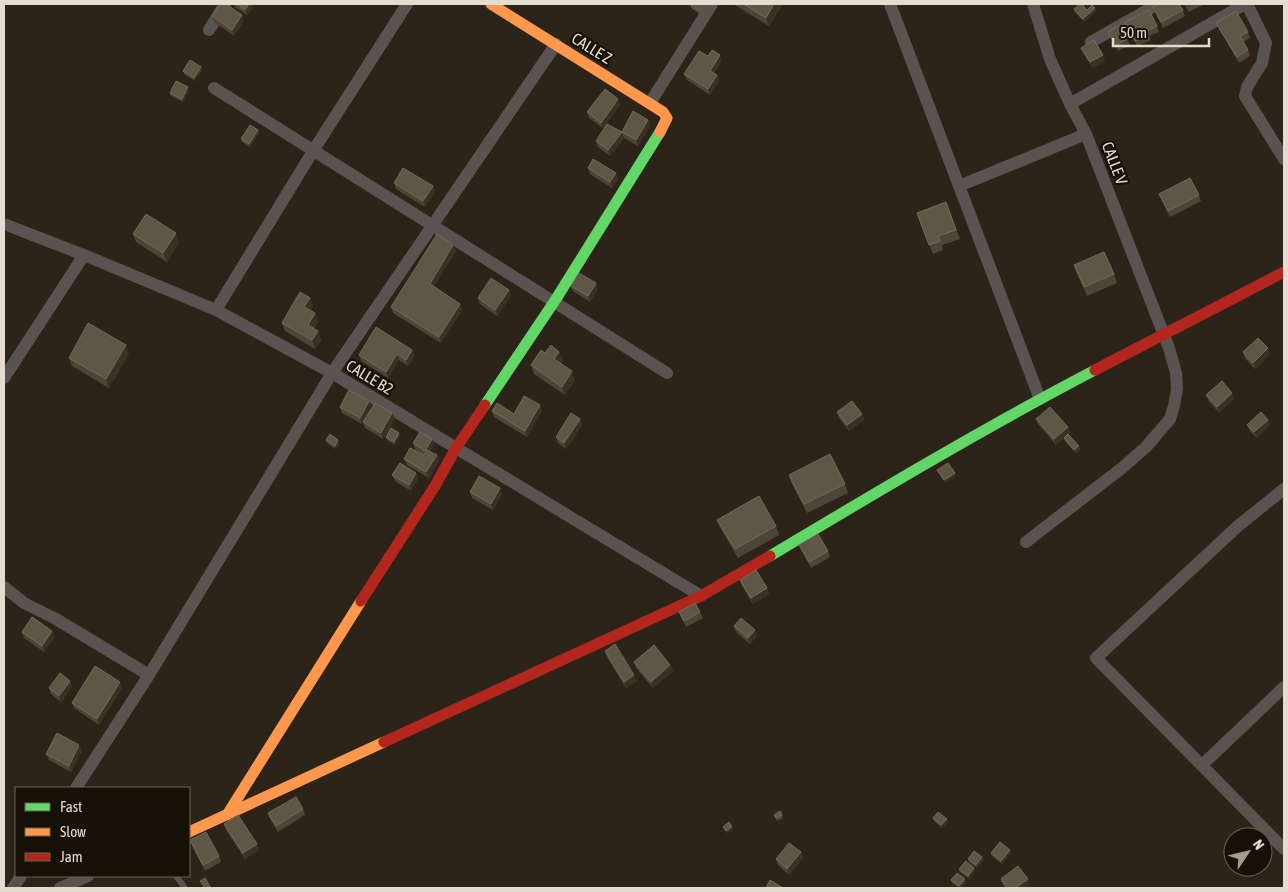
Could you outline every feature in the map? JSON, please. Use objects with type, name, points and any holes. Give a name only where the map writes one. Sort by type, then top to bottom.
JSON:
[{"type":"street","points":[[209,30],[225,4]]},
{"type":"street","points":[[216,310],[313,150],[407,4]]},
{"type":"street","name":"CALLE Z","points":[[491,4],[650,103],[663,112],[667,118],[666,125],[554,302]]},
{"type":"street","points":[[650,103],[710,7],[696,4]]},
{"type":"street","points":[[890,4],[1040,399]]},
{"type":"street","points":[[1091,42],[1158,4]]},
{"type":"street","points":[[1070,104],[1246,4],[1266,43],[1262,63],[1245,96],[1284,159]]},
{"type":"street","name":"CALLE V","points":[[1026,542],[1122,468],[1146,447],[1170,419],[1177,388],[1173,360],[1086,134],[1050,59],[1036,5]]},
{"type":"street","points":[[77,787],[149,675],[332,373],[556,44]]},
{"type":"street","points":[[214,88],[667,373]]},
{"type":"street","points":[[959,186],[1086,134]]},
{"type":"street","name":"CALLE B2","points":[[4,224],[216,310],[332,373],[701,596]]},
{"type":"street","points":[[4,378],[84,255]]},
{"type":"street","points":[[190,832],[701,596],[923,465],[1040,399],[1284,272]]},
{"type":"street","points":[[227,815],[317,669],[435,486],[456,448],[554,302]]},
{"type":"street","points":[[1284,489],[1238,526],[1096,658],[1284,849]]},
{"type":"street","points":[[4,587],[24,603],[56,619],[149,675]]},
{"type":"street","points":[[1202,766],[1284,687]]},
{"type":"street","points":[[13,888],[19,877]]},
{"type":"street","points":[[60,888],[86,877]]},
{"type":"lane","points":[[177,877],[186,888]]},
{"type":"building","points":[[221,4],[226,4],[242,15],[232,30],[212,16]]},
{"type":"building","points":[[237,4],[249,4],[245,10]]},
{"type":"building","points":[[744,4],[774,4],[766,18]]},
{"type":"building","points":[[1080,4],[1087,10],[1092,5],[1095,8],[1083,19],[1074,9]]},
{"type":"building","points":[[1158,4],[1179,4],[1183,10],[1161,22],[1153,7]]},
{"type":"building","points":[[1149,10],[1157,26],[1147,31],[1148,34],[1135,41],[1125,22]]},
{"type":"building","points":[[1236,11],[1248,32],[1240,36],[1248,50],[1237,57],[1216,23]]},
{"type":"building","points":[[1120,25],[1127,39],[1116,45],[1108,32]]},
{"type":"building","points":[[1094,40],[1103,55],[1090,62],[1081,48]]},
{"type":"building","points":[[712,50],[720,55],[710,71],[717,75],[708,89],[684,74],[699,51],[708,56]]},
{"type":"building","points":[[190,60],[201,67],[194,78],[183,71]]},
{"type":"building","points":[[176,81],[188,87],[182,99],[170,93]]},
{"type":"building","points":[[605,89],[618,99],[601,123],[587,112]]},
{"type":"building","points":[[633,111],[648,120],[636,140],[622,132]]},
{"type":"building","points":[[607,124],[622,132],[608,150],[596,141]]},
{"type":"building","points":[[250,125],[258,130],[249,144],[241,139]]},
{"type":"building","points":[[593,159],[616,173],[610,182],[588,168]]},
{"type":"building","points":[[403,168],[433,186],[423,201],[394,183]]},
{"type":"building","points":[[1190,178],[1199,195],[1168,211],[1159,194]]},
{"type":"building","points":[[946,202],[956,230],[938,236],[940,241],[929,245],[917,213]]},
{"type":"building","points":[[146,214],[176,233],[163,253],[133,234]]},
{"type":"building","points":[[437,234],[453,245],[430,284],[460,304],[439,337],[391,307]]},
{"type":"building","points":[[1104,252],[1114,274],[1084,287],[1074,265]]},
{"type":"building","points":[[579,273],[596,283],[588,296],[571,286]]},
{"type":"building","points":[[491,278],[509,290],[495,310],[478,298]]},
{"type":"building","points":[[300,292],[310,298],[304,307],[315,313],[308,325],[318,331],[312,340],[282,323]]},
{"type":"building","points":[[88,323],[126,345],[106,379],[69,358]]},
{"type":"building","points":[[376,327],[412,350],[406,360],[397,354],[386,372],[359,355]]},
{"type":"building","points":[[1258,338],[1268,348],[1253,363],[1243,352]]},
{"type":"building","points":[[551,345],[559,352],[554,359],[572,371],[562,387],[531,365],[541,350],[545,353]]},
{"type":"building","points":[[1222,381],[1232,393],[1217,407],[1206,395]]},
{"type":"building","points":[[349,390],[369,401],[360,418],[340,407]]},
{"type":"building","points":[[524,396],[540,405],[525,431],[492,411],[497,403],[514,414]]},
{"type":"building","points":[[852,401],[862,414],[847,425],[837,412]]},
{"type":"building","points":[[375,403],[392,413],[381,433],[363,422]]},
{"type":"building","points":[[1050,407],[1068,427],[1054,439],[1036,419]]},
{"type":"building","points":[[1261,412],[1268,420],[1254,432],[1247,425]]},
{"type":"building","points":[[571,413],[580,419],[564,443],[556,437]]},
{"type":"building","points":[[391,428],[399,433],[394,442],[386,437]]},
{"type":"building","points":[[420,432],[432,439],[425,451],[413,443]]},
{"type":"building","points":[[330,434],[338,440],[335,446],[326,440]]},
{"type":"building","points":[[1068,434],[1079,446],[1074,450],[1064,438]]},
{"type":"building","points":[[410,448],[424,455],[427,450],[437,455],[426,472],[404,459]]},
{"type":"building","points":[[830,454],[845,484],[804,504],[789,475]]},
{"type":"building","points":[[400,463],[416,473],[409,485],[392,475]]},
{"type":"building","points":[[948,463],[955,473],[944,480],[937,470]]},
{"type":"building","points":[[479,476],[500,488],[491,504],[470,492]]},
{"type":"building","points":[[759,496],[776,526],[735,549],[717,520]]},
{"type":"building","points":[[818,534],[828,551],[809,562],[799,545]]},
{"type":"building","points":[[756,570],[767,588],[751,598],[740,580]]},
{"type":"building","points":[[695,603],[700,612],[684,621],[679,612]]},
{"type":"building","points":[[32,617],[52,631],[42,646],[22,632]]},
{"type":"building","points":[[741,618],[755,630],[748,638],[734,626]]},
{"type":"building","points":[[615,644],[634,675],[624,682],[605,651]]},
{"type":"building","points":[[654,645],[670,665],[651,682],[634,662]]},
{"type":"building","points":[[95,666],[120,682],[97,719],[72,703]]},
{"type":"building","points":[[60,673],[70,681],[59,696],[49,688]]},
{"type":"building","points":[[57,733],[79,745],[69,766],[46,754]]},
{"type":"building","points":[[296,797],[303,809],[276,826],[268,813]]},
{"type":"building","points":[[780,811],[782,815],[776,818],[774,815]]},
{"type":"building","points":[[938,812],[947,819],[941,825],[933,818]]},
{"type":"building","points":[[238,815],[257,844],[243,853],[224,824]]},
{"type":"building","points":[[729,822],[732,827],[726,831],[723,827]]},
{"type":"building","points":[[206,832],[219,856],[203,865],[190,840]]},
{"type":"building","points":[[1000,842],[1010,850],[1001,861],[991,853]]},
{"type":"building","points":[[789,843],[801,852],[787,869],[776,859]]},
{"type":"building","points":[[974,851],[982,857],[976,865],[968,859]]},
{"type":"building","points":[[966,861],[974,868],[968,876],[959,869]]},
{"type":"building","points":[[1018,866],[1028,879],[1015,888],[1008,888],[1001,879]]},
{"type":"building","points":[[957,873],[965,879],[959,886],[951,880]]},
{"type":"building","points":[[205,878],[211,888],[205,888],[200,881]]},
{"type":"building","points":[[770,880],[783,888],[766,888]]},
{"type":"traffic: fast","points":[[485,405],[556,299],[660,132]]},
{"type":"traffic: fast","points":[[770,556],[972,437],[1095,370]]},
{"type":"traffic: slow","points":[[491,4],[663,112],[667,118],[660,132]]},
{"type":"traffic: slow","points":[[227,815],[361,601]]},
{"type":"traffic: slow","points":[[190,832],[384,742]]},
{"type":"traffic: jam","points":[[1095,370],[1284,272]]},
{"type":"traffic: jam","points":[[361,601],[435,486],[456,448],[485,405]]},
{"type":"traffic: jam","points":[[384,742],[701,596],[770,556]]}]
